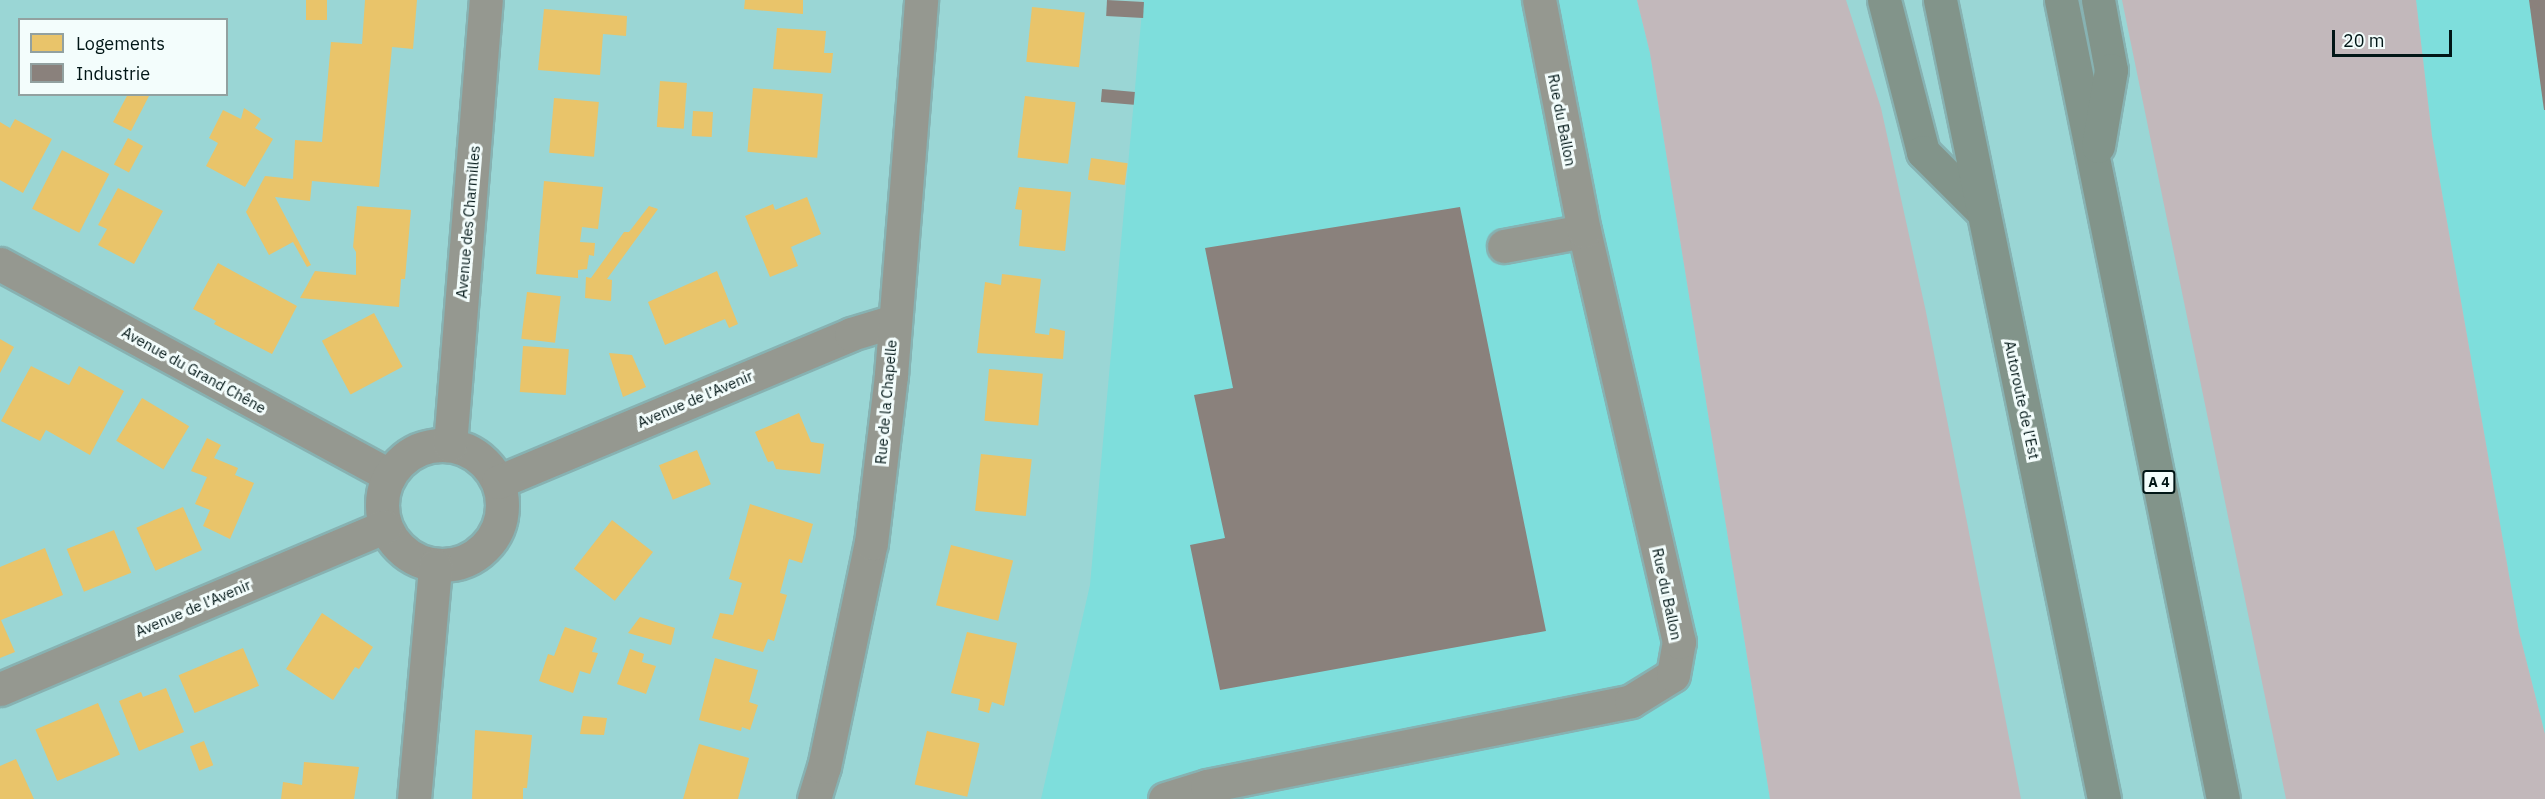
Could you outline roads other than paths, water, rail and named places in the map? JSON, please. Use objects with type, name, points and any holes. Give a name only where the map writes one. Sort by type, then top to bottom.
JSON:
[{"type":"highway","points":[[1884,0],[1923,152],[1983,212]]},
{"type":"highway","name":"Autoroute de l’Est","points":[[1941,0],[2104,799]]},
{"type":"highway","name":"A 4","points":[[2061,0],[2223,799]]},
{"type":"highway","points":[[2095,165],[2111,70],[2098,0]]},
{"type":"street","name":"Avenue des Charmilles","points":[[450,445],[486,0]]},
{"type":"street","name":"Rue de la Chapelle","points":[[814,799],[824,767],[872,543],[891,375],[921,0]]},
{"type":"street","name":"Rue du Ballon","points":[[1165,799],[1207,786],[1503,729],[1631,701],[1673,675],[1679,642],[1584,231],[1539,0]]},
{"type":"street","points":[[1504,246],[1584,231]]},
{"type":"street","name":"Avenue du Grand Chêne","points":[[0,264],[389,475]]},
{"type":"street","name":"Avenue de l’Avenir","points":[[498,482],[851,334],[894,321]]},
{"type":"street","points":[[432,445],[450,445],[480,458],[498,482],[503,506],[499,526],[490,543],[475,557],[456,565],[435,566],[420,562],[405,553],[393,541],[385,526],[382,509],[383,491],[389,475],[400,461],[415,451],[432,445]]},
{"type":"street","name":"Avenue de l’Avenir","points":[[0,689],[385,526]]},
{"type":"street","points":[[414,799],[435,566]]}]
